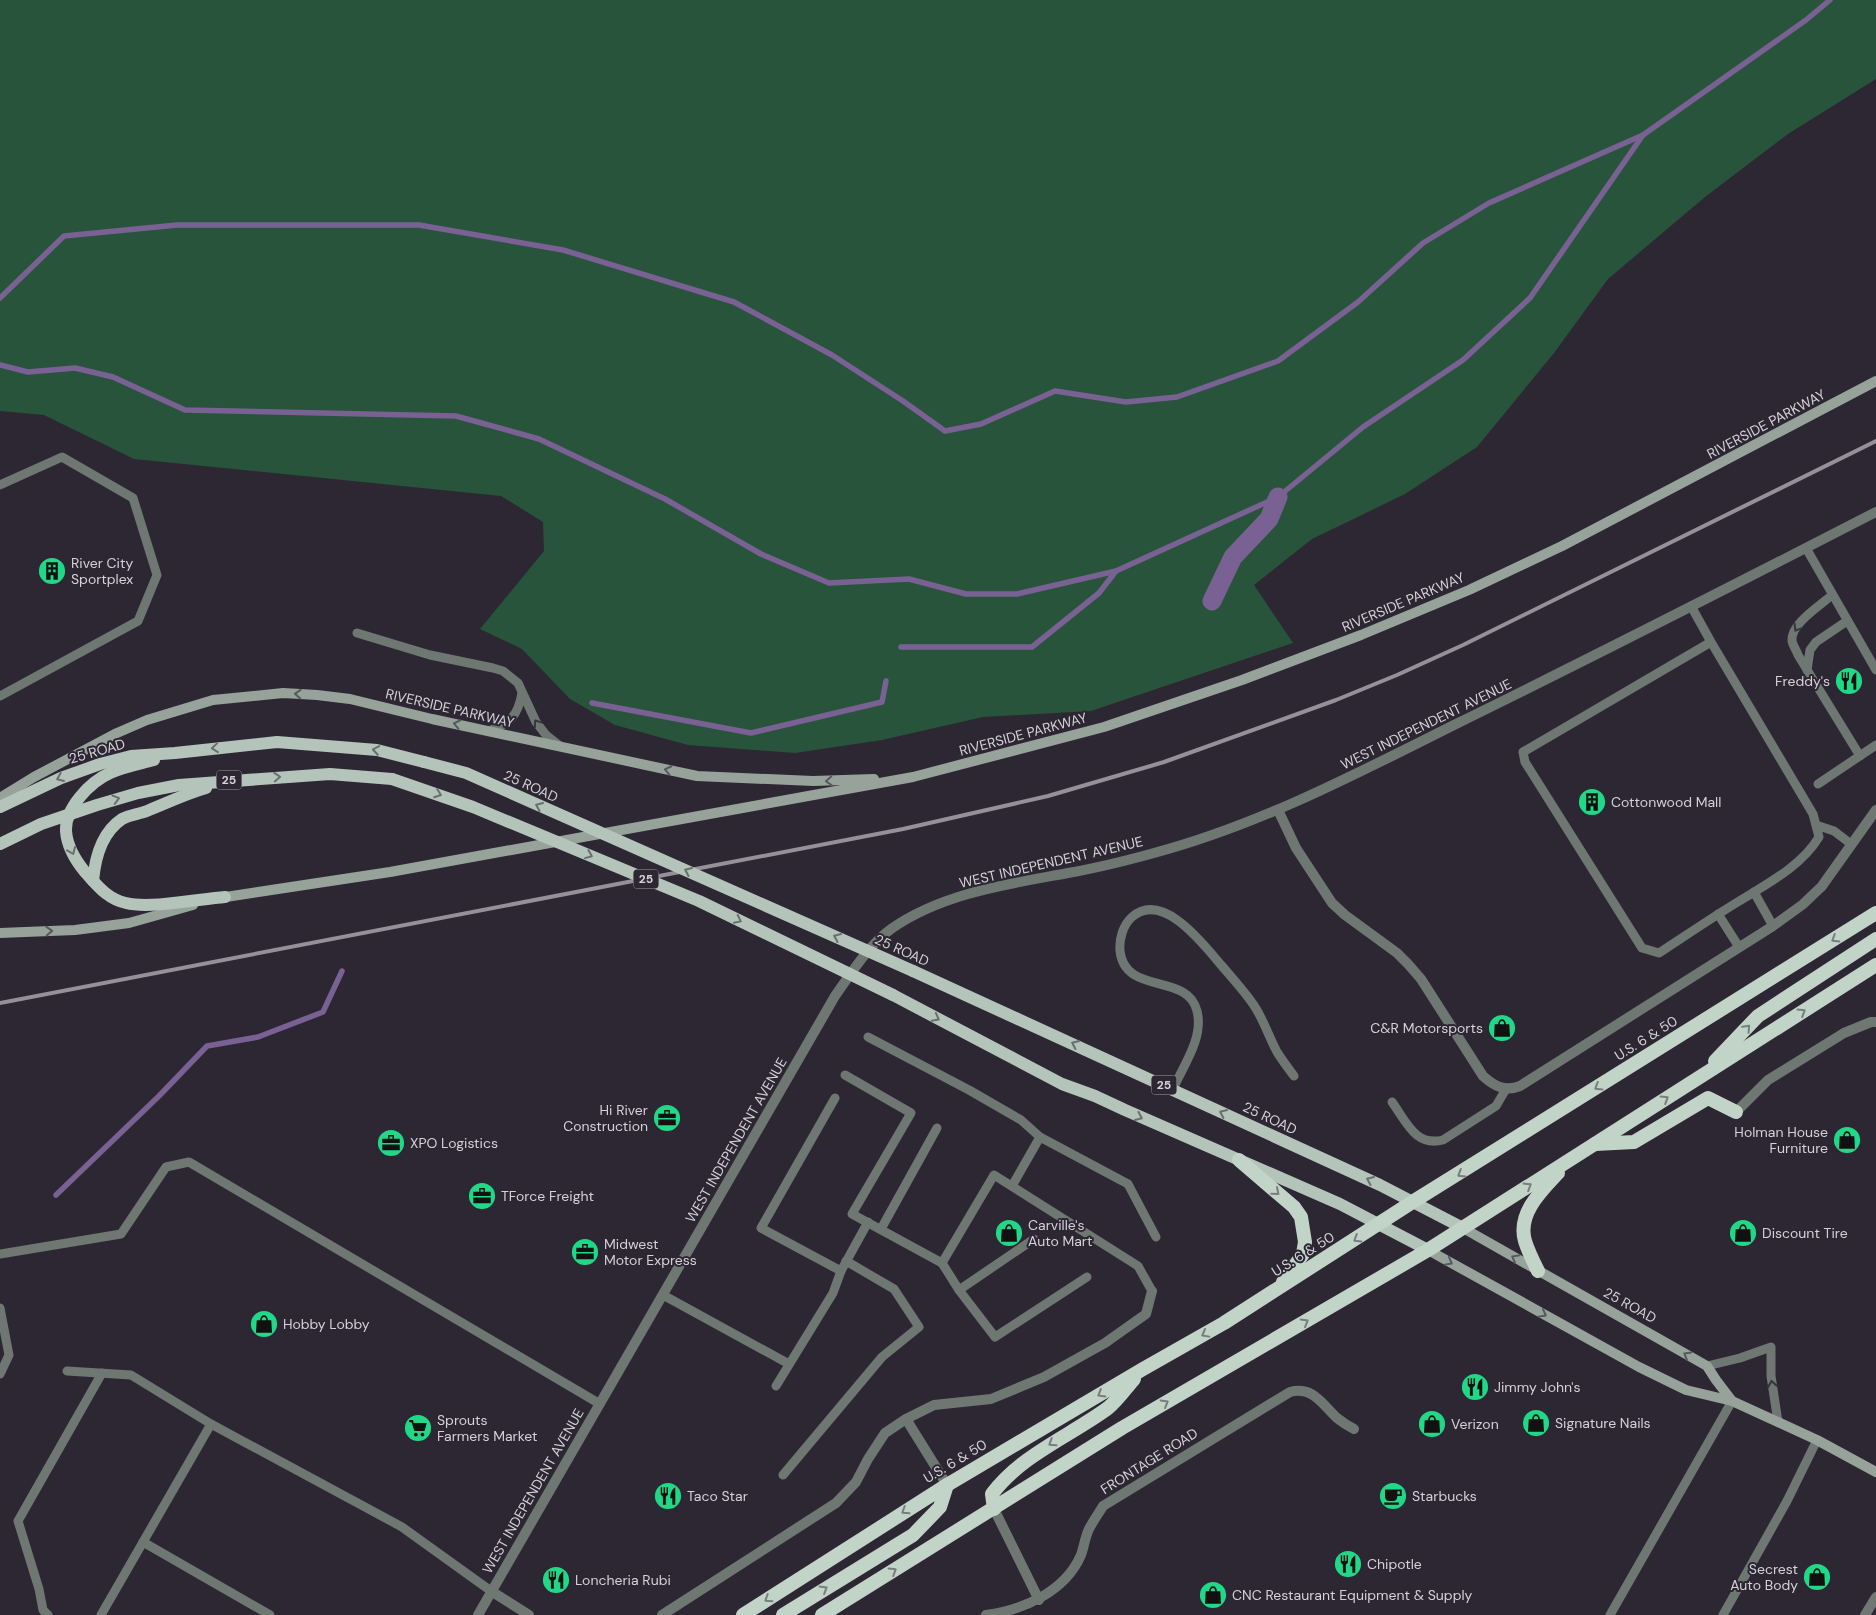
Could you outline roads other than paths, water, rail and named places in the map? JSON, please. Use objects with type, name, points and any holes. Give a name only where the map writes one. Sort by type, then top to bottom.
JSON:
[{"type":"highway","name":"U.S. 6 & 50","points":[[742,1615],[946,1485],[1224,1323],[1414,1201],[1876,913]]},
{"type":"highway","points":[[1701,1076],[1758,1016],[1876,939]]},
{"type":"highway","points":[[822,1615],[1122,1428],[1428,1250],[1876,965]]},
{"type":"highway","points":[[1594,1144],[1634,1142],[1708,1098],[1736,1112]]},
{"type":"highway","points":[[1538,1271],[1525,1241],[1523,1230],[1526,1216],[1537,1195],[1572,1158]]},
{"type":"highway","points":[[1224,1323],[1267,1295],[1285,1280],[1303,1254],[1306,1242],[1301,1216],[1294,1207],[1239,1160]]},
{"type":"highway","points":[[994,1509],[992,1494],[1003,1479],[1042,1450],[1109,1407],[1143,1369]]},
{"type":"highway","points":[[783,1615],[914,1536],[940,1507],[946,1485]]},
{"type":"main road","name":"RIVERSIDE PARKWAY","points":[[0,933],[75,930],[129,923],[224,897],[390,872],[913,777],[1104,727],[1242,680],[1361,635],[1469,590],[1562,546],[1876,382]]},
{"type":"main road","name":"RIVERSIDE PARKWAY","points":[[0,798],[34,777],[147,720],[213,700],[247,695],[283,693],[317,694],[350,699],[697,776],[813,781],[913,777]]},
{"type":"main road","name":"25 ROAD","points":[[0,807],[61,778],[100,764],[131,756],[276,742],[377,750],[466,773],[913,971],[1414,1201],[1707,1366],[1732,1401]]},
{"type":"main road","points":[[175,753],[110,773],[94,782],[80,796],[70,816],[66,830],[70,848],[79,864],[100,889],[112,898],[127,904],[142,905],[224,897]]},
{"type":"main road","name":"25 ROAD","points":[[0,844],[41,824],[70,816],[97,805],[138,793],[179,785],[330,774],[392,779],[473,807],[700,901],[892,995],[1062,1084],[1095,1096],[1340,1204],[1428,1250],[1639,1367],[1686,1390],[1732,1401],[1817,1440],[1876,1472]]},
{"type":"main road","points":[[93,881],[95,860],[101,844],[122,819],[146,811],[183,794],[236,780]]},
{"type":"street","name":"WEST INDEPENDENT AVENUE","points":[[528,1615],[491,1591],[835,996],[859,962],[880,938],[922,912],[959,897],[998,886],[1090,869],[1174,848],[1278,810],[1567,670],[1876,512]]},
{"type":"street","points":[[1278,810],[1296,848],[1332,903],[1344,915],[1385,944],[1408,964],[1420,979],[1483,1076],[1490,1082],[1506,1089],[1520,1086],[1773,926],[1802,905],[1822,886],[1838,866],[1851,844],[1876,810]]},
{"type":"street","points":[[1736,1112],[1768,1080],[1844,1033],[1871,1022],[1876,1022]]},
{"type":"street","points":[[662,1615],[836,1503],[856,1482],[885,1433],[906,1419],[934,1404],[991,1399],[1044,1377],[1105,1343],[1146,1314],[1152,1291]]},
{"type":"street","name":"FRONTAGE ROAD","points":[[986,1615],[999,1613],[1039,1600],[1068,1575],[1080,1556],[1089,1529],[1103,1506],[1290,1392],[1307,1391],[1313,1394],[1339,1419],[1354,1430]]},
{"type":"street","points":[[906,1419],[946,1485]]},
{"type":"street","points":[[994,1509],[1039,1600]]},
{"type":"street","points":[[478,1615],[491,1591]]},
{"type":"street","points":[[1866,1615],[1876,1596]]},
{"type":"lane","points":[[0,485],[62,457],[133,498],[157,576],[138,621],[0,696]]},
{"type":"lane","points":[[1806,548],[1846,621],[1876,670]]},
{"type":"lane","points":[[1832,595],[1798,624],[1793,633],[1792,641],[1807,670],[1860,756]]},
{"type":"lane","points":[[1692,606],[1711,642],[1813,814],[1819,837],[1813,848],[1802,859],[1659,953],[1642,948],[1525,762],[1522,752],[1711,642]]},
{"type":"lane","points":[[1807,670],[1810,650],[1816,642],[1846,621]]},
{"type":"lane","points":[[358,633],[430,655],[498,670],[511,677],[518,683],[536,722],[546,735],[560,747]]},
{"type":"lane","points":[[489,731],[503,726],[511,719],[519,707],[522,693]]},
{"type":"lane","points":[[1818,784],[1875,747]]},
{"type":"lane","points":[[1816,825],[1834,831],[1851,844]]},
{"type":"lane","points":[[1754,892],[1773,926]]},
{"type":"lane","points":[[1173,1089],[1194,1045],[1199,1021],[1194,1001],[1188,995],[1178,990],[1138,978],[1129,972],[1123,962],[1120,951],[1123,930],[1129,920],[1137,913],[1146,909],[1155,910],[1176,919],[1201,942],[1254,1006],[1277,1051],[1294,1076]]},
{"type":"lane","points":[[1718,914],[1739,947]]},
{"type":"lane","points":[[868,1037],[969,1090],[1021,1120],[1040,1137],[1128,1184],[1156,1237]]},
{"type":"lane","points":[[845,1075],[911,1112],[852,1214],[942,1263],[959,1290],[995,1337],[1087,1277]]},
{"type":"lane","points":[[1392,1102],[1412,1131],[1426,1141],[1434,1142],[1443,1140],[1496,1106],[1506,1089]]},
{"type":"lane","points":[[835,1098],[761,1228],[840,1270]]},
{"type":"lane","points":[[881,1229],[937,1128]]},
{"type":"lane","points":[[1012,1186],[1040,1137]]},
{"type":"lane","points":[[0,1254],[121,1234],[166,1167],[189,1162],[600,1404]]},
{"type":"lane","points":[[942,1263],[994,1175],[1138,1266],[1152,1291]]},
{"type":"lane","points":[[776,1386],[833,1292],[840,1270],[868,1222]]},
{"type":"lane","points":[[959,1290],[1034,1240]]},
{"type":"lane","points":[[783,1475],[882,1357],[918,1327],[894,1289],[846,1261]]},
{"type":"lane","points":[[663,1295],[789,1364]]},
{"type":"lane","points":[[0,1308],[9,1355],[0,1374]]},
{"type":"lane","points":[[1707,1366],[1740,1358],[1771,1347],[1771,1376],[1778,1422]]},
{"type":"lane","points":[[67,1371],[131,1375],[211,1424],[402,1527],[491,1591]]},
{"type":"lane","points":[[48,1615],[43,1610],[39,1589],[18,1521],[102,1373]]},
{"type":"lane","points":[[1610,1615],[1732,1401]]},
{"type":"lane","points":[[101,1615],[211,1424]]},
{"type":"lane","points":[[1723,1615],[1786,1501],[1817,1440]]},
{"type":"lane","points":[[143,1542],[270,1615]]},
{"type":"waterway","points":[[901,647],[1032,647],[1099,593],[1116,571],[1278,497],[1363,427],[1463,360],[1530,298],[1643,135],[1806,20],[1830,0]]},
{"type":"waterway","points":[[0,298],[64,236],[177,225],[419,225],[563,250],[734,302],[832,355],[945,431],[981,424],[1055,391],[1126,402],[1177,397],[1278,361],[1358,302],[1423,243],[1489,203],[1643,135]]},
{"type":"waterway","points":[[0,365],[28,372],[75,368],[113,377],[185,410],[456,416],[539,439],[665,499],[761,554],[829,583],[909,579],[966,594],[1017,594],[1116,571]]},
{"type":"waterway","points":[[1212,601],[1233,557],[1269,519],[1278,497]]},
{"type":"waterway","points":[[592,703],[751,733],[882,702],[886,681]]},
{"type":"waterway","points":[[56,1195],[159,1096],[207,1046],[258,1037],[323,1012],[342,971]]},
{"type":"railway","points":[[0,1003],[903,829],[1048,796],[1164,762],[1336,700],[1397,675],[1463,645],[1876,441]]},
{"type":"place","name":"River City Sportplex","points":[[52,571]]},
{"type":"place","name":"Freddy's","points":[[1849,681]]},
{"type":"place","name":"Cottonwood Mall","points":[[1592,802]]},
{"type":"place","name":"C&R Motorsports","points":[[1502,1028]]},
{"type":"place","name":"Hi River Construction","points":[[667,1118]]},
{"type":"place","name":"Holman House Furniture","points":[[1847,1140]]},
{"type":"place","name":"XPO Logistics","points":[[391,1143]]},
{"type":"place","name":"TForce Freight","points":[[482,1196]]},
{"type":"place","name":"Carville's Auto Mart","points":[[1009,1233]]},
{"type":"place","name":"Discount Tire","points":[[1743,1233]]},
{"type":"place","name":"Midwest Motor Express","points":[[585,1252]]},
{"type":"place","name":"Hobby Lobby","points":[[264,1324]]},
{"type":"place","name":"Jimmy John's","points":[[1475,1387]]},
{"type":"place","name":"Signature Nails","points":[[1536,1423]]},
{"type":"place","name":"Verizon","points":[[1432,1424]]},
{"type":"place","name":"Sprouts Farmers Market","points":[[418,1428]]},
{"type":"place","name":"Taco Star","points":[[668,1496]]},
{"type":"place","name":"Starbucks","points":[[1393,1496]]},
{"type":"place","name":"Chipotle","points":[[1348,1564]]},
{"type":"place","name":"Secrest Auto Body","points":[[1817,1577]]},
{"type":"place","name":"Loncheria Rubi","points":[[556,1580]]},
{"type":"place","name":"CNC Restaurant Equipment & Supply","points":[[1213,1595]]}]
